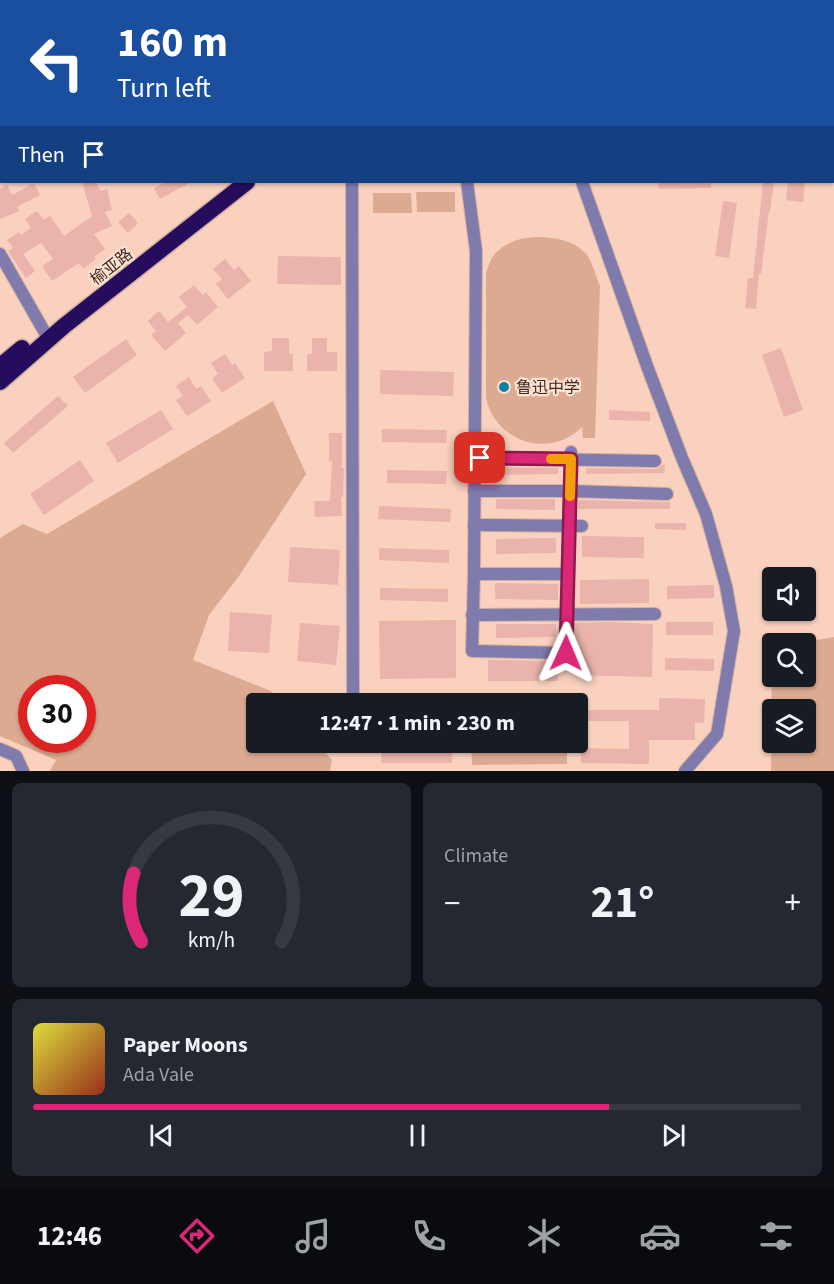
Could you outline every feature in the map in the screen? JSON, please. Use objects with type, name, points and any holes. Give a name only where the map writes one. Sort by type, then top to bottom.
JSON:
[{"type":"highway","name":"榆亚路","points":[[0,366],[231,183]]},
{"type":"highway","name":"榆亚路","points":[[0,382],[64,326],[246,183]]},
{"type":"street","points":[[352,183],[353,693]]},
{"type":"street","points":[[467,183],[476,250],[472,651],[566,653],[568,574],[575,526],[570,491],[571,456]]},
{"type":"street","points":[[582,183],[647,366],[706,514],[726,586],[734,631],[717,734],[685,771]]},
{"type":"street","points":[[0,254],[45,330]]},
{"type":"street","points":[[480,458],[571,456],[655,461]]},
{"type":"street","points":[[474,491],[667,494]]},
{"type":"street","points":[[474,525],[575,526]]},
{"type":"street","points":[[474,574],[568,574]]},
{"type":"street","points":[[472,615],[655,614]]},
{"type":"street","points":[[0,749],[16,756],[24,771]]},
{"type":"shaded area","points":[[416,192],[455,192],[455,212],[417,212]]},
{"type":"shaded area","points":[[373,193],[411,193],[412,213],[373,213]]},
{"type":"shaded area","points":[[534,237],[562,240],[576,245],[587,255],[600,286],[595,438],[583,438],[582,427],[569,437],[555,442],[540,444],[526,441],[512,435],[501,426],[486,398],[486,273],[493,257],[502,247],[517,240]]},
{"type":"shaded area","points":[[273,401],[306,474],[239,576],[209,615],[193,660],[273,693],[246,693],[246,753],[325,753],[332,760],[330,771],[50,771],[56,760],[40,753],[96,753],[96,675],[18,675],[18,744],[0,736],[0,538],[23,524],[47,534]]},
{"type":"shaded area","points":[[834,637],[834,771],[771,771],[771,753],[816,753],[816,699],[772,699],[772,687],[816,687],[816,640]]},
{"type":"shaded area","points":[[471,753],[567,753],[567,764],[472,765]]},
{"type":"building","points":[[34,183],[40,195],[17,207],[19,211],[0,219],[0,189],[7,185],[12,195]]},
{"type":"building","points":[[82,183],[97,183],[100,191],[107,189],[112,210],[105,212],[112,226],[94,234],[105,249],[83,269],[79,263],[52,281],[42,266],[53,259],[41,243],[23,254],[35,271],[26,278],[8,251],[13,248],[7,240],[31,228],[25,219],[37,211],[44,220],[50,216],[64,236],[92,216]]},
{"type":"building","points":[[164,183],[189,183],[160,199],[154,188]]},
{"type":"building","points":[[658,183],[711,183],[711,188],[659,189]]},
{"type":"building","points":[[763,183],[774,183],[761,274],[759,274],[756,309],[745,308],[748,278],[753,278]]},
{"type":"building","points":[[788,183],[805,183],[803,202],[786,200]]},
{"type":"building","points":[[723,201],[737,203],[729,258],[715,256]]},
{"type":"building","points":[[129,213],[138,223],[128,233],[118,222]]},
{"type":"building","points":[[278,256],[341,257],[341,285],[277,284]]},
{"type":"building","points":[[225,259],[234,270],[239,266],[251,281],[228,299],[216,284],[222,279],[213,269]]},
{"type":"building","points":[[194,285],[203,295],[206,292],[218,307],[197,325],[188,315],[178,323],[186,333],[165,351],[151,335],[156,331],[148,321],[159,311],[168,322],[187,307],[179,297]]},
{"type":"building","points":[[272,338],[289,338],[289,354],[293,354],[293,371],[264,371],[264,352],[272,351]]},
{"type":"building","points":[[312,338],[327,338],[327,352],[337,352],[337,371],[307,371],[307,354],[312,354]]},
{"type":"building","points":[[126,339],[137,355],[85,393],[73,377]]},
{"type":"building","points":[[781,348],[803,410],[784,417],[762,355]]},
{"type":"building","points":[[225,354],[232,365],[235,363],[245,378],[222,393],[212,378],[218,374],[211,363]]},
{"type":"building","points":[[380,370],[454,372],[453,396],[380,394]]},
{"type":"building","points":[[189,377],[196,389],[201,386],[211,401],[187,416],[176,400],[183,396],[176,386]]},
{"type":"building","points":[[58,396],[68,406],[13,453],[4,443]]},
{"type":"building","points":[[161,410],[173,429],[118,463],[106,443]]},
{"type":"building","points":[[609,410],[650,412],[650,421],[609,420]]},
{"type":"building","points":[[382,429],[447,430],[446,443],[382,442]]},
{"type":"building","points":[[329,433],[342,433],[342,468],[344,468],[342,516],[315,517],[314,501],[330,501],[332,461],[329,461]]},
{"type":"building","points":[[80,460],[94,481],[44,515],[30,494]]},
{"type":"building","points":[[665,465],[665,473],[586,474],[586,468],[655,469]]},
{"type":"building","points":[[496,467],[558,468],[558,474],[497,475]]},
{"type":"building","points":[[387,470],[447,471],[446,484],[387,483]]},
{"type":"building","points":[[496,499],[555,499],[555,510],[496,509]]},
{"type":"building","points":[[578,500],[670,502],[670,509],[578,509]]},
{"type":"building","points":[[379,506],[451,509],[450,522],[378,519]]},
{"type":"building","points":[[655,523],[686,523],[686,530],[655,529]]},
{"type":"building","points":[[582,536],[644,537],[644,558],[582,557]]},
{"type":"building","points":[[556,538],[556,553],[496,554],[496,539]]},
{"type":"building","points":[[290,547],[340,550],[338,585],[288,582]]},
{"type":"building","points":[[379,548],[449,550],[449,563],[379,560]]},
{"type":"building","points":[[649,579],[649,603],[580,604],[580,580]]},
{"type":"building","points":[[495,583],[558,584],[558,600],[495,599]]},
{"type":"building","points":[[714,585],[714,598],[667,599],[667,586]]},
{"type":"building","points":[[380,588],[448,589],[448,602],[380,600]]},
{"type":"building","points":[[230,612],[272,615],[269,653],[228,651]]},
{"type":"building","points":[[456,620],[456,678],[380,679],[379,621]]},
{"type":"building","points":[[666,622],[713,622],[713,635],[666,635]]},
{"type":"building","points":[[300,623],[340,626],[336,665],[297,661]]},
{"type":"building","points":[[574,623],[653,624],[652,677],[573,675]]},
{"type":"building","points":[[496,624],[556,624],[556,637],[496,638]]},
{"type":"building","points":[[665,658],[714,659],[714,671],[665,670]]},
{"type":"building","points":[[488,660],[558,661],[558,681],[488,681]]},
{"type":"building","points":[[659,698],[705,699],[704,723],[695,722],[695,740],[649,740],[649,764],[581,763],[581,753],[588,753],[588,748],[629,749],[629,721],[588,721],[588,710],[659,710]]},
{"type":"building","points":[[381,753],[452,753],[452,763],[381,763]]},
{"type":"slow traffic","points":[[551,459],[571,459],[570,496]]},
{"type":"place","name":"鲁迅中学","points":[[504,387]]},
{"type":"route","points":[[480,458],[571,459],[566,653]]}]
